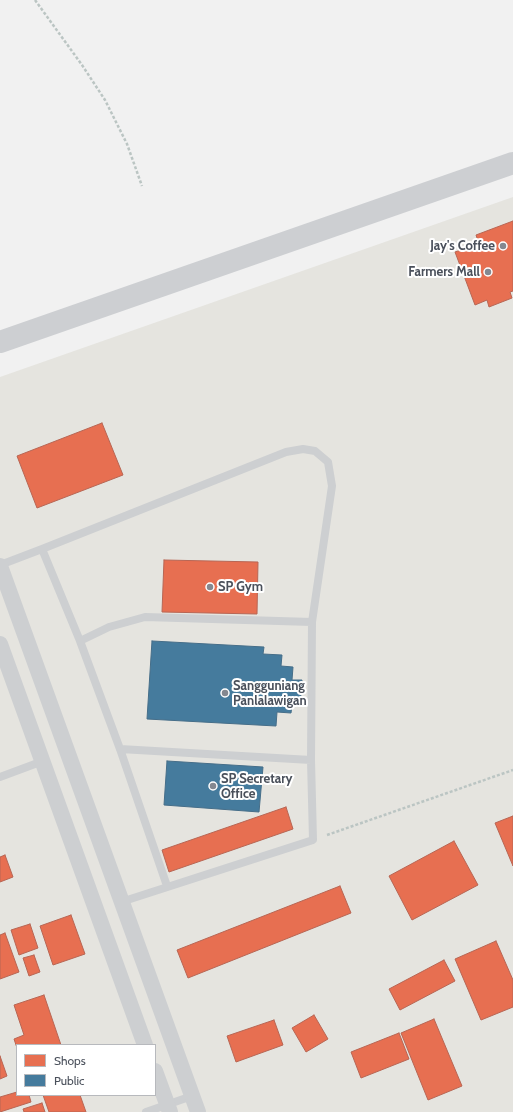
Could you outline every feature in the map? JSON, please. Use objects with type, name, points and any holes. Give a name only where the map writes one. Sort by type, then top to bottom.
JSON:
[{"type":"main road","points":[[0,342],[513,163]]},
{"type":"main road","points":[[0,356],[513,178]]},
{"type":"street","points":[[0,566],[198,1112]]},
{"type":"street","points":[[0,644],[145,1044]]},
{"type":"street","points":[[42,761],[67,752]]},
{"type":"street","points":[[97,910],[121,902]]},
{"type":"street","points":[[156,1074],[168,1108]]},
{"type":"lane","points":[[0,566],[286,452],[303,449],[316,451],[328,462],[332,486],[312,622],[311,760],[313,840],[121,902]]},
{"type":"lane","points":[[42,549],[80,642],[120,749],[167,886]]},
{"type":"lane","points":[[80,642],[108,627],[145,617],[312,622]]},
{"type":"lane","points":[[120,749],[311,760]]},
{"type":"lane","points":[[0,777],[42,761]]},
{"type":"lane","points":[[146,1112],[168,1108],[192,1096]]},
{"type":"path","points":[[34,0],[82,65],[105,100],[127,144],[142,186]]},
{"type":"path","points":[[313,840],[513,770]]},
{"type":"shaded area","points":[[513,197],[513,1112],[0,1112],[0,377]]},
{"type":"building: Shops","name":"Farmers Mall","points":[[513,221],[513,291],[510,292],[512,298],[489,307],[487,300],[475,305],[455,252],[479,244],[476,235]]},
{"type":"building: Shops","points":[[102,423],[123,475],[37,508],[17,456]]},
{"type":"building: Shops","name":"SP Gym","points":[[164,560],[258,562],[257,614],[162,612]]},
{"type":"building: Shops","points":[[286,807],[293,829],[169,872],[162,850]]},
{"type":"building: Shops","points":[[513,816],[513,866],[495,823]]},
{"type":"building: Shops","points":[[454,841],[478,885],[412,920],[389,876]]},
{"type":"building: Shops","points":[[5,855],[13,877],[0,882],[0,857]]},
{"type":"building: Shops","points":[[340,886],[351,913],[188,978],[177,950]]},
{"type":"building: Shops","points":[[71,915],[85,954],[53,965],[40,926]]},
{"type":"building: Shops","points":[[30,924],[38,948],[19,955],[11,930]]},
{"type":"building: Shops","points":[[5,933],[19,972],[0,979],[0,935]]},
{"type":"building: Shops","points":[[496,941],[513,980],[513,1007],[481,1020],[455,959]]},
{"type":"building: Shops","points":[[34,955],[40,972],[29,976],[23,958]]},
{"type":"building: Shops","points":[[444,960],[455,981],[400,1010],[389,989]]},
{"type":"building: Shops","points":[[44,995],[61,1044],[16,1045],[14,1039],[24,1035],[14,1005]]},
{"type":"building: Shops","points":[[314,1015],[328,1039],[306,1052],[292,1028]]},
{"type":"building: Shops","points":[[434,1019],[462,1086],[428,1100],[401,1033]]},
{"type":"building: Shops","points":[[274,1020],[283,1045],[236,1062],[227,1036]]},
{"type":"building: Shops","points":[[399,1033],[409,1059],[361,1078],[351,1052]]},
{"type":"building: Shops","points":[[0,1056],[7,1076],[0,1079]]},
{"type":"building: Shops","points":[[16,1092],[16,1096],[29,1096],[31,1102],[0,1112],[0,1097]]},
{"type":"building: Shops","points":[[43,1096],[80,1096],[86,1112],[49,1112]]},
{"type":"building: Shops","points":[[42,1103],[45,1112],[24,1112],[23,1109]]},
{"type":"building: Public","name":"Sangguniang Panlalawigan","points":[[152,641],[264,647],[263,654],[282,655],[281,666],[293,667],[292,680],[302,680],[300,706],[292,705],[291,713],[277,712],[276,726],[147,719]]},
{"type":"building: Public","name":"SP Secretary Office","points":[[167,761],[263,767],[259,812],[164,805]]},
{"type":"place","name":"Jay's Coffee","points":[[503,246]]},
{"type":"place","name":"Farmers Mall","points":[[488,272]]},
{"type":"place","name":"SP Gym","points":[[210,587]]},
{"type":"place","name":"Sangguniang Panlalawigan","points":[[225,693]]},
{"type":"place","name":"SP Secretary Office","points":[[213,786]]}]
